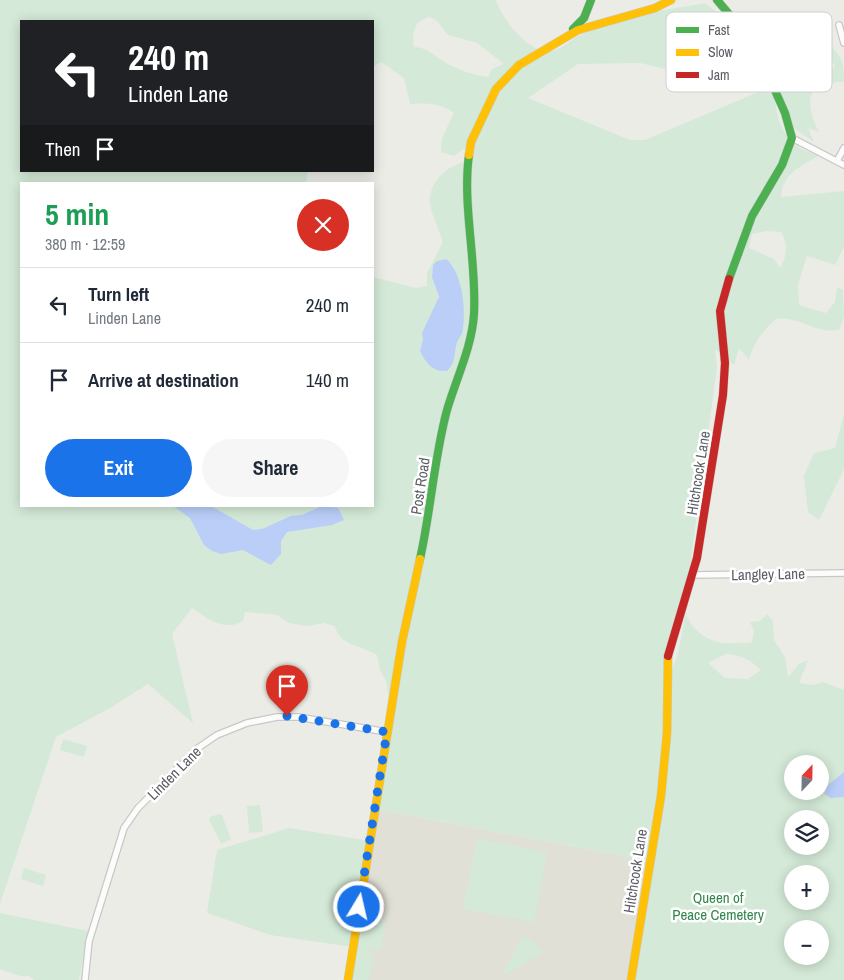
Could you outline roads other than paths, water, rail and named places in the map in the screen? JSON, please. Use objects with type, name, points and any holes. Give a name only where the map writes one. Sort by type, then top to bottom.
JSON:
[{"type":"main road","name":"Post Road","points":[[566,35],[586,14],[591,0]]},
{"type":"main road","name":"Post Road","points":[[348,980],[402,642],[424,542],[445,420],[468,344],[474,316],[474,264],[467,171],[468,152],[488,102],[506,77],[534,55],[566,35],[596,23],[655,8],[670,0]]},
{"type":"main road","points":[[717,0],[727,12]]},
{"type":"main road","points":[[586,14],[588,21],[596,23]]},
{"type":"main road","points":[[776,92],[792,138]]},
{"type":"main road","name":"Hitchcock Lane","points":[[631,980],[661,796],[667,733],[668,652],[692,575],[704,526],[723,394],[725,363],[720,320],[723,297],[752,216],[782,165],[792,138]]},
{"type":"street","points":[[839,25],[844,44]]},
{"type":"street","points":[[792,138],[844,165]]},
{"type":"street","points":[[837,161],[844,148]]},
{"type":"street","name":"Langley Lane","points":[[692,575],[844,574]]},
{"type":"street","name":"Linden Lane","points":[[85,980],[89,941],[124,828],[138,808],[198,748],[217,735],[247,723],[277,717],[298,717],[387,732]]},
{"type":"water","points":[[446,259],[456,272],[462,291],[464,320],[463,330],[457,344],[453,362],[447,371],[442,371],[430,366],[420,351],[423,340],[422,333],[439,297],[432,277],[433,265],[437,261]]},
{"type":"water","points":[[174,507],[213,507],[253,530],[262,529],[291,516],[302,515],[320,507],[338,508],[344,520],[332,525],[287,532],[281,541],[281,554],[271,565],[243,550],[221,554],[212,551],[204,545],[190,518]]},
{"type":"water","points":[[844,772],[844,797],[829,797],[829,784]]},
{"type":"park label","name":"Queen of Peace Cemetery","points":[[718,906]]}]
